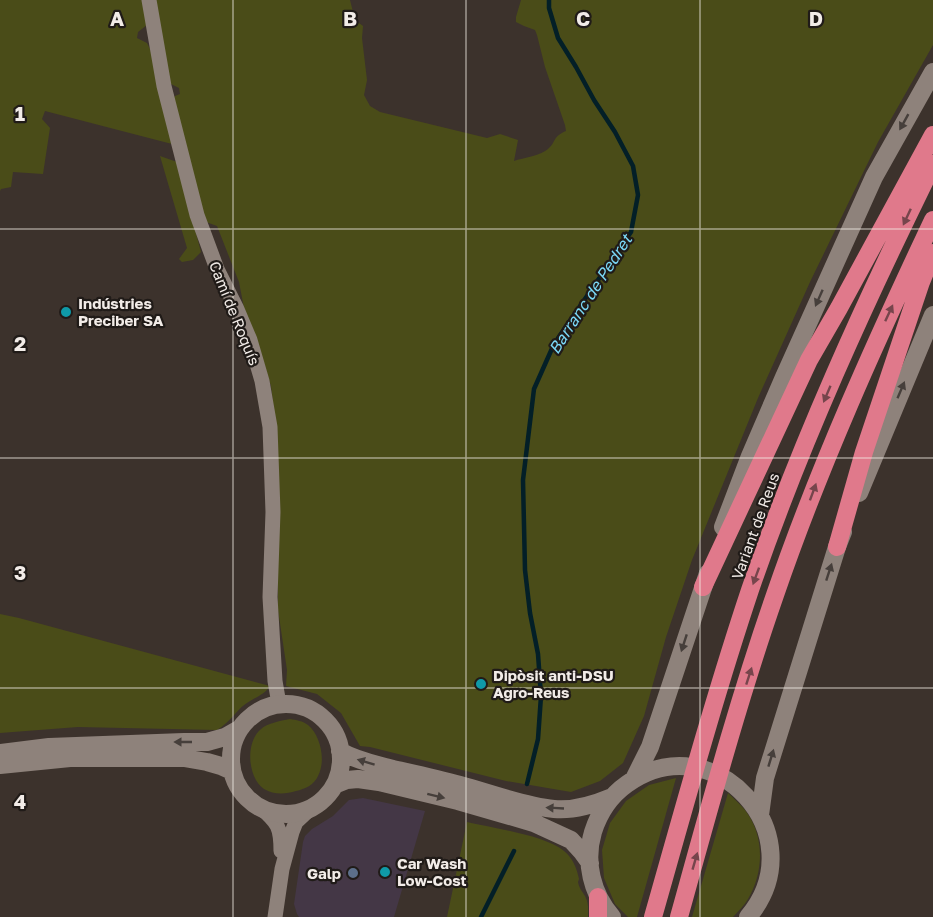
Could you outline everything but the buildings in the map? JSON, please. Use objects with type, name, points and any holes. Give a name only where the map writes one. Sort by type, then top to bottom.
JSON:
[{"type":"highway","points":[[703,587],[809,360],[933,135]]},
{"type":"highway","name":"Variant de Reus","points":[[654,911],[707,725],[751,589],[797,464],[855,327],[933,164]]},
{"type":"highway","points":[[680,915],[731,732],[775,595],[822,467],[877,339],[933,220]]},
{"type":"highway","points":[[837,547],[864,452],[921,282],[933,253]]},
{"type":"highway","points":[[598,897],[598,917]]},
{"type":"street","name":"Camí de Roquís","points":[[149,0],[164,86],[197,215],[217,269],[250,340],[262,381],[270,428],[273,512],[270,597],[275,681],[279,704]]},
{"type":"street","points":[[634,779],[650,747],[722,531],[750,456],[874,177],[933,72]]},
{"type":"street","points":[[760,815],[765,778],[837,547],[933,315]]},
{"type":"street","points":[[275,917],[282,869],[296,822],[311,808],[323,801],[337,784],[341,764],[336,734],[325,719],[311,709],[292,704],[279,704],[264,708],[245,721],[232,746],[230,762],[237,784],[248,798],[272,818],[281,832],[282,869]]},
{"type":"street","points":[[0,753],[49,747],[207,742],[225,737],[239,729]]},
{"type":"street","points":[[340,752],[368,763],[538,807],[555,809],[588,807],[612,797]]},
{"type":"street","points":[[0,765],[70,758],[184,758],[207,762],[232,771]]},
{"type":"street","points":[[612,917],[598,897],[592,880],[590,863],[594,828],[612,797],[622,787],[648,772],[680,766],[704,770],[727,780],[740,789],[760,815],[767,835],[770,855],[768,876],[763,893],[748,917]]},
{"type":"street","points":[[337,784],[358,779],[379,782],[458,801],[534,823],[571,840],[590,863]]},
{"type":"street","points":[[260,807],[277,813],[290,813],[311,808]]},
{"type":"shaded area","points":[[0,0],[143,0],[147,25],[138,32],[137,38],[147,43],[152,53],[172,144],[45,111],[42,119],[50,128],[43,174],[13,172],[11,187],[0,191]]},
{"type":"shaded area","points":[[154,0],[350,0],[355,20],[363,26],[362,38],[367,80],[364,95],[370,106],[380,112],[487,138],[500,134],[518,140],[514,161],[545,151],[559,135],[566,131],[535,30],[516,22],[521,0],[933,0],[933,45],[878,142],[810,282],[758,398],[692,560],[666,637],[644,716],[623,763],[600,781],[571,792],[506,781],[360,746],[341,713],[317,694],[286,686],[287,670],[278,610],[277,460],[271,386],[244,308],[239,282],[217,226],[206,222],[173,99],[180,94],[179,88],[169,83]]},
{"type":"shaded area","points":[[160,156],[177,162],[201,252],[193,260],[182,262],[179,259],[187,248]]},
{"type":"shaded area","points":[[0,614],[270,686],[264,693],[245,704],[217,730],[78,727],[0,733]]},
{"type":"shaded area","points":[[290,719],[306,724],[312,730],[319,742],[322,763],[318,776],[306,788],[288,793],[272,792],[264,789],[255,777],[250,752],[255,736],[260,730]]},
{"type":"shaded area","points":[[676,778],[637,917],[628,917],[615,904],[604,878],[602,850],[610,823],[626,801],[649,785]]},
{"type":"shaded area","points":[[728,793],[745,810],[756,831],[760,854],[757,877],[748,899],[733,917],[692,917]]},
{"type":"shaded area","name":"Galp","points":[[363,798],[425,811],[394,917],[299,917],[294,904],[305,836],[333,816],[349,800]]},
{"type":"shaded area","points":[[467,822],[532,836],[564,851],[576,868],[579,886],[587,901],[588,917],[447,917]]},
{"type":"waterway","name":"Barranc de Pedret","points":[[527,784],[538,739],[541,696],[538,654],[525,570],[523,480],[534,389],[554,344],[631,232],[638,195],[633,166],[558,38],[549,8],[549,0]]},
{"type":"waterway","points":[[481,917],[514,851]]},
{"type":"place","name":"Indústries Preciber SA","points":[[66,312]]},
{"type":"place","name":"Dipòsit anti-DSU Agro-Reus","points":[[481,684]]},
{"type":"place","name":"Car Wash Low-Cost","points":[[385,872]]},
{"type":"place","name":"Galp","points":[[353,873]]}]
